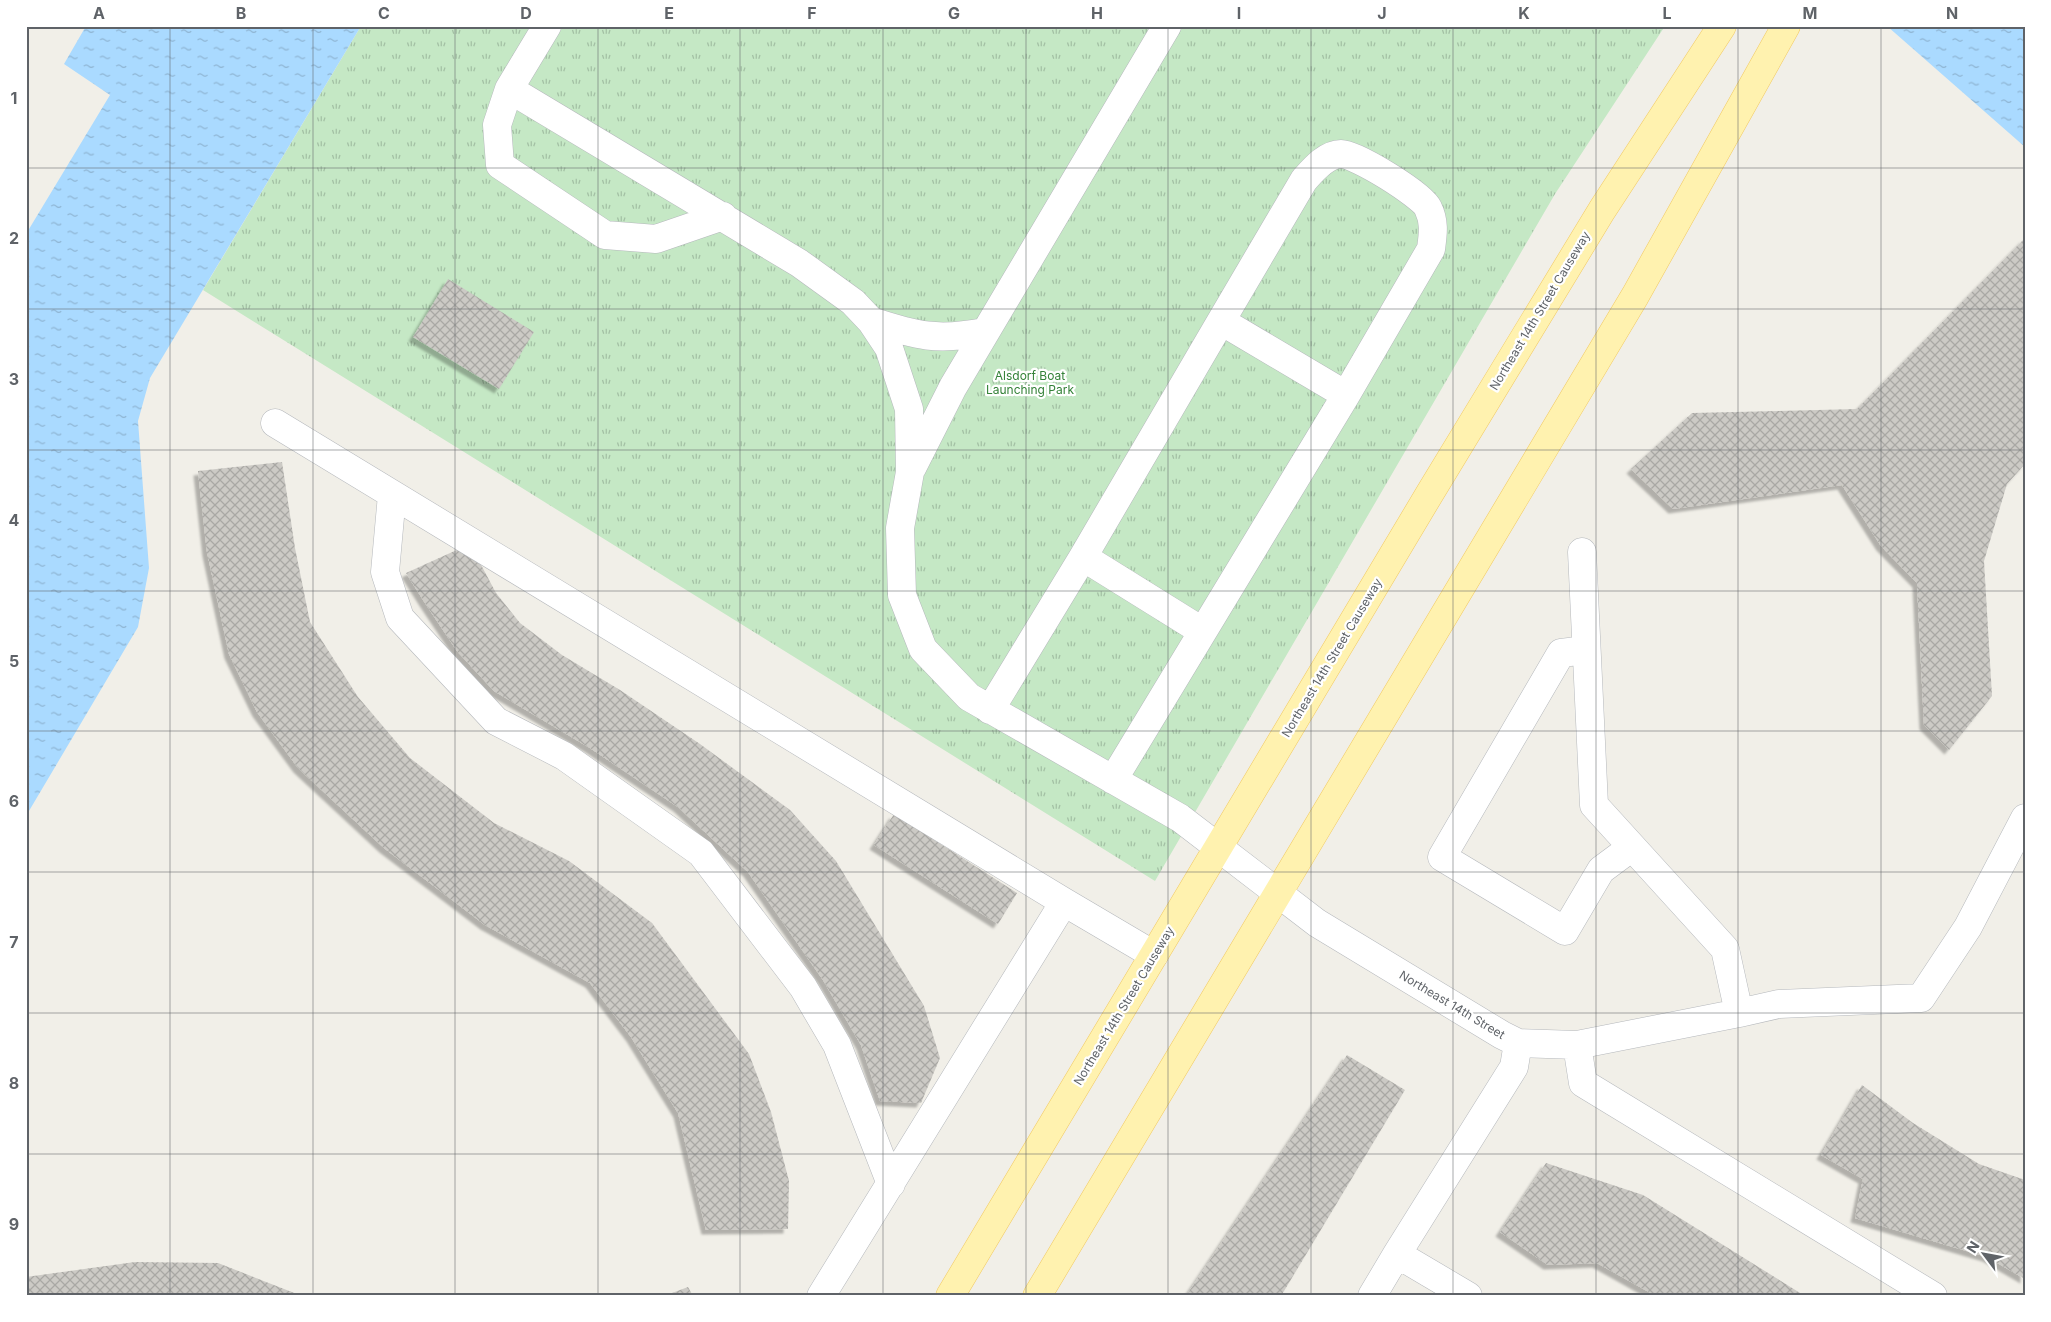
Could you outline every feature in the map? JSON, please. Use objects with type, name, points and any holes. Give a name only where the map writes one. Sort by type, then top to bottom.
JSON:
[{"type":"main road","name":"Northeast 14th Street Causeway","points":[[950,1296],[1420,510],[1602,210],[1722,26]]},
{"type":"main road","points":[[1037,1296],[1635,296],[1786,26]]},
{"type":"street","points":[[547,26],[509,89],[497,125],[500,166],[606,235],[656,239],[723,216]]},
{"type":"street","points":[[910,472],[953,387],[1166,26]]},
{"type":"street","points":[[509,89],[799,263],[853,302],[871,321],[888,348],[909,409],[910,472]]},
{"type":"street","points":[[990,710],[1083,557],[1304,180],[1319,163],[1340,154],[1355,157],[1413,193],[1427,206],[1434,227],[1431,249],[1346,395],[1113,780]]},
{"type":"street","points":[[871,321],[903,332],[927,337],[958,337],[985,332]]},
{"type":"street","points":[[1221,321],[1346,395]]},
{"type":"street","points":[[275,423],[1154,955]]},
{"type":"street","name":"Northeast 14th Street","points":[[910,472],[900,528],[902,595],[923,649],[969,697],[1180,818],[1317,923],[1518,1043],[1577,1045],[1779,1004],[1921,998],[1968,927],[2025,818]]},
{"type":"street","points":[[392,495],[385,572],[400,618],[496,721],[564,756],[701,853],[803,987],[837,1045],[891,1184]]},
{"type":"street","points":[[1582,552],[1594,805],[1724,949],[1739,1013]]},
{"type":"street","points":[[1083,557],[1202,631]]},
{"type":"street","points":[[1586,650],[1561,653],[1442,857],[1565,931],[1601,870],[1632,847]]},
{"type":"street","points":[[822,1296],[1064,902]]},
{"type":"street","points":[[1372,1296],[1514,1068],[1518,1043]]},
{"type":"street","points":[[1577,1045],[1583,1082],[1933,1296]]},
{"type":"street","points":[[1397,1254],[1468,1296]]},
{"type":"green space","name":"Alsdorf Boat Launching Park","points":[[361,26],[1665,26],[1555,194],[1155,881],[203,290]]},
{"type":"water","points":[[86,26],[361,26],[150,378],[138,421],[149,568],[138,627],[26,816],[26,234],[110,95],[64,64]]},
{"type":"water","points":[[1887,26],[2025,26],[2025,147]]},
{"type":"building","points":[[2025,238],[2025,464],[2007,484],[1984,561],[1992,696],[1949,750],[1924,725],[1917,583],[1881,546],[1842,485],[1673,509],[1631,469],[1692,413],[1857,409]]},
{"type":"building","points":[[448,279],[534,332],[499,389],[413,337]]},
{"type":"building","points":[[282,462],[295,548],[310,622],[358,697],[410,758],[494,823],[569,861],[652,923],[749,1054],[771,1112],[789,1181],[788,1229],[706,1230],[678,1113],[631,1037],[590,983],[485,925],[384,848],[298,768],[257,712],[229,654],[207,552],[198,471]]},
{"type":"building","points":[[470,544],[496,593],[520,623],[562,655],[620,690],[700,744],[790,810],[836,861],[924,1006],[940,1058],[921,1103],[880,1101],[861,1045],[823,980],[748,872],[678,807],[590,748],[494,691],[457,651],[406,573]]},
{"type":"building","points":[[894,814],[1017,893],[998,924],[874,845]]},
{"type":"building","points":[[1347,1055],[1405,1090],[1281,1296],[1186,1296]]},
{"type":"building","points":[[1862,1085],[1913,1123],[1979,1164],[2025,1180],[2025,1279],[1987,1257],[1855,1218],[1863,1179],[1821,1155]]},
{"type":"building","points":[[1546,1163],[1643,1195],[1805,1296],[1656,1296],[1597,1263],[1548,1265],[1500,1232]]},
{"type":"building","points":[[135,1262],[218,1263],[302,1296],[26,1296],[26,1277]]},
{"type":"building","points":[[688,1287],[693,1296],[664,1296]]}]
